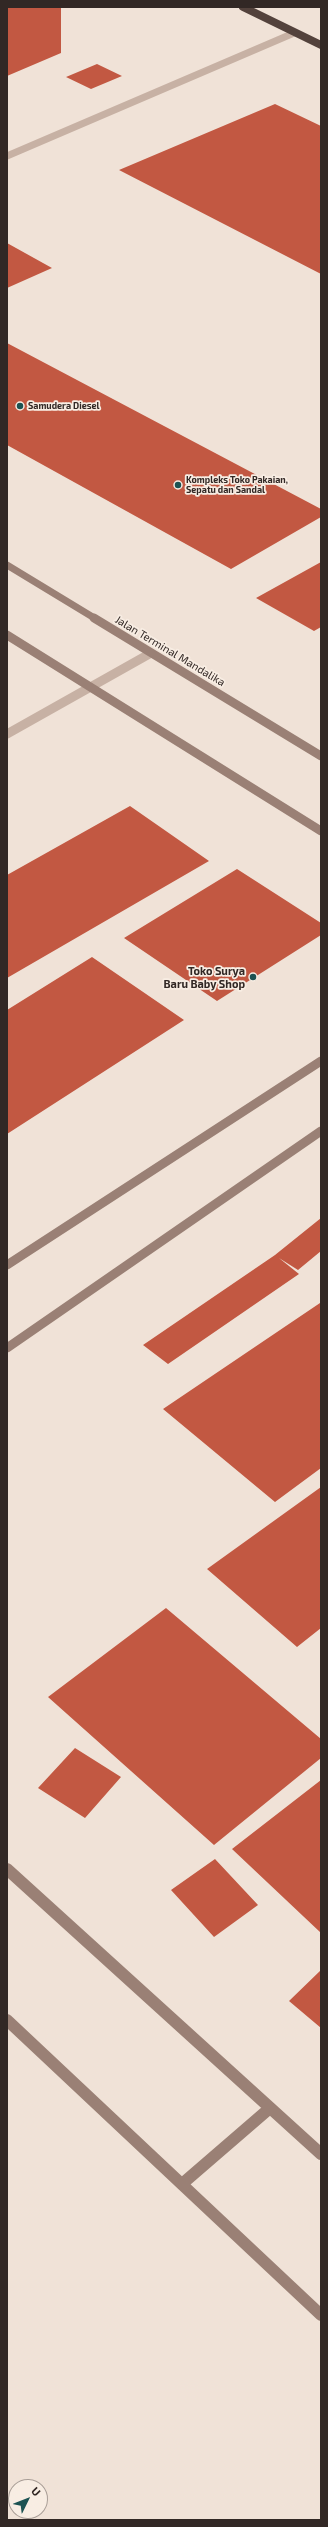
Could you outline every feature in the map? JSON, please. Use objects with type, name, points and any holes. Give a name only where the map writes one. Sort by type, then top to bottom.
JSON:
[{"type":"highway","points":[[243,7],[321,45]]},
{"type":"street","points":[[7,156],[294,33]]},
{"type":"street","name":"Jalan Terminal Mandalika","points":[[7,565],[321,756]]},
{"type":"street","points":[[7,635],[92,686],[321,831]]},
{"type":"street","points":[[7,734],[151,653]]},
{"type":"street","points":[[7,1265],[321,1061]]},
{"type":"street","points":[[7,1348],[321,1131]]},
{"type":"street","points":[[7,1869],[321,2154]]},
{"type":"street","points":[[7,2020],[321,2315]]},
{"type":"street","points":[[182,2184],[270,2108]]},
{"type":"building","points":[[7,7],[61,7],[61,53],[7,76]]},
{"type":"building","points":[[97,64],[122,76],[91,89],[66,77]]},
{"type":"building","points":[[275,104],[321,126],[321,274],[119,170]]},
{"type":"building","points":[[7,243],[52,268],[7,288]]},
{"type":"building","points":[[7,343],[321,509],[321,517],[231,569],[7,445]]},
{"type":"building","points":[[321,562],[321,627],[314,631],[256,598]]},
{"type":"building","points":[[130,806],[209,861],[7,978],[7,875]]},
{"type":"building","points":[[237,869],[321,923],[321,935],[217,1001],[124,938]]},
{"type":"building","points":[[92,957],[184,1020],[7,1134],[7,1010]]},
{"type":"building","points":[[321,1218],[321,1251],[298,1270],[279,1258],[299,1274],[168,1364],[143,1345],[275,1255]]},
{"type":"building","points":[[320,1303],[321,1468],[275,1502],[163,1409]]},
{"type":"building","points":[[321,1487],[321,1628],[297,1647],[207,1569]]},
{"type":"building","points":[[166,1608],[321,1739],[321,1758],[214,1845],[48,1697]]},
{"type":"building","points":[[75,1748],[121,1777],[85,1818],[38,1788]]},
{"type":"building","points":[[321,1780],[321,1933],[232,1849]]},
{"type":"building","points":[[215,1859],[258,1905],[214,1937],[171,1890]]},
{"type":"building","points":[[321,1970],[321,2028],[289,2001]]},
{"type":"place","name":"Samudera Diesel","points":[[20,406]]},
{"type":"place","name":"Kompleks Toko Pakaian, Sepatu dan Sandal","points":[[178,485]]},
{"type":"place","name":"Toko Surya Baru Baby Shop","points":[[253,977]]}]
